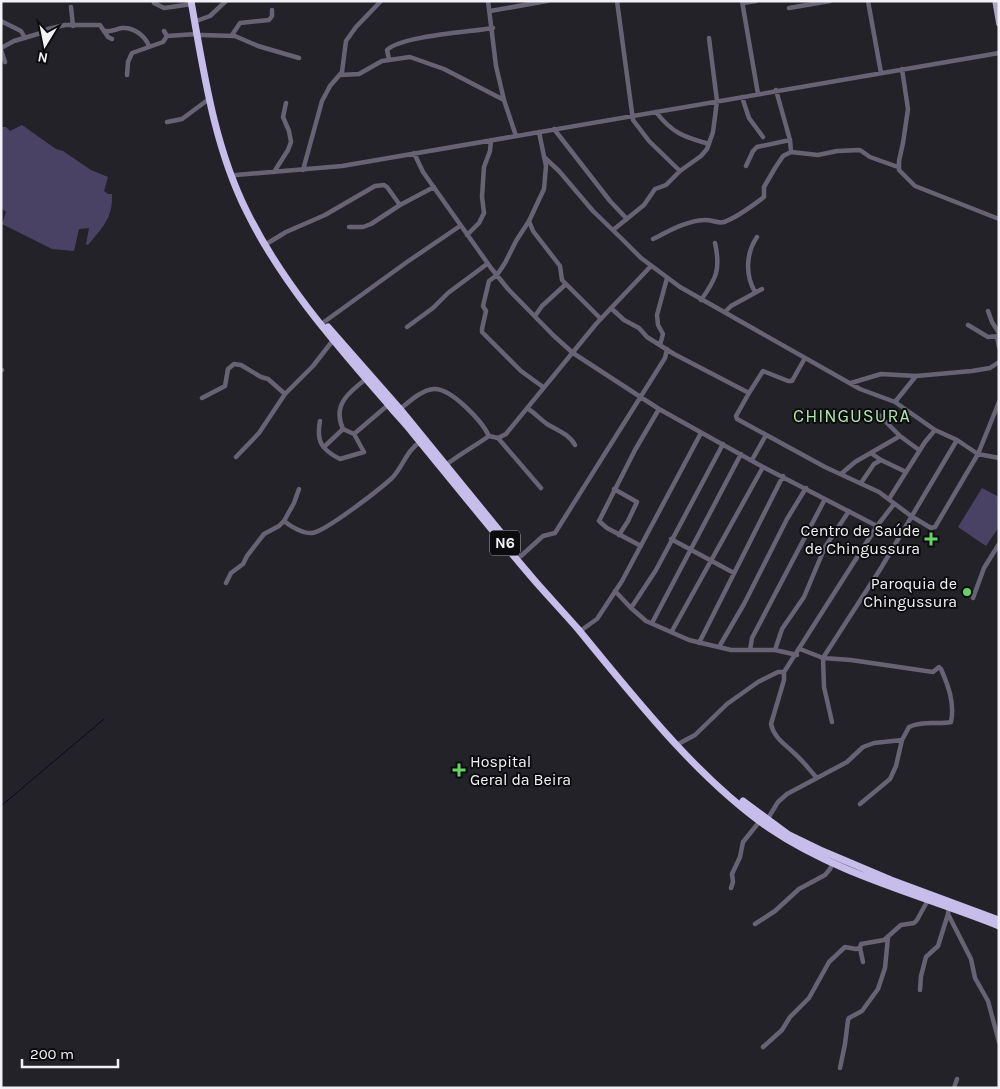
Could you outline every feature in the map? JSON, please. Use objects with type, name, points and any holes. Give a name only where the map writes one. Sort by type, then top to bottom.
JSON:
[{"type":"highway","name":"N6","points":[[193,2],[199,20],[199,34],[218,118],[236,175],[268,244],[304,298],[366,379],[674,742],[722,789],[764,820],[789,835],[834,860],[928,900],[999,926]]},
{"type":"highway","name":"N6","points":[[193,2],[209,99],[226,161],[246,211],[278,267],[299,298],[400,409],[520,556],[680,742],[725,786],[764,820]]},
{"type":"highway","name":"N6","points":[[834,860],[949,908],[997,918]]},
{"type":"main road","points":[[995,1],[999,24]]},
{"type":"street","points":[[199,20],[210,16],[226,1]]},
{"type":"street","points":[[303,170],[322,100],[330,86],[340,75],[343,66],[346,40],[381,1]]},
{"type":"street","points":[[488,1],[496,66],[504,100],[516,136]]},
{"type":"street","points":[[490,12],[547,1]]},
{"type":"street","points":[[617,1],[632,116],[649,141],[680,172]]},
{"type":"street","points":[[756,1],[743,2],[758,94]]},
{"type":"street","points":[[789,8],[830,1]]},
{"type":"street","points":[[868,1],[881,72]]},
{"type":"street","points":[[154,3],[164,8],[193,2]]},
{"type":"street","points":[[70,7],[73,26]]},
{"type":"street","points":[[232,35],[240,23],[269,20],[272,16],[272,10]]},
{"type":"street","points":[[1,21],[21,31],[25,38]]},
{"type":"street","points":[[5,62],[1,49],[14,41],[41,33],[46,29],[65,25],[97,24],[112,39]]},
{"type":"street","points":[[106,32],[128,28],[140,32],[147,40],[149,46]]},
{"type":"street","points":[[389,60],[387,50],[396,44],[415,39],[492,28]]},
{"type":"street","points":[[164,31],[167,36]]},
{"type":"street","points":[[167,36],[199,34],[232,35],[258,46],[299,58]]},
{"type":"street","points":[[127,74],[130,54],[163,42],[167,36]]},
{"type":"street","points":[[613,230],[644,205],[655,189],[666,185],[701,156],[709,144],[716,120],[717,101],[709,38]]},
{"type":"street","points":[[236,175],[342,166],[999,53]]},
{"type":"street","points":[[340,75],[359,74],[378,62],[410,57],[444,70],[504,100]]},
{"type":"street","points":[[898,168],[908,109],[902,69]]},
{"type":"street","points":[[776,90],[790,140],[791,152]]},
{"type":"street","points":[[742,96],[749,118],[764,137]]},
{"type":"street","points":[[167,122],[182,119],[209,99]]},
{"type":"street","points":[[274,172],[291,142],[283,117],[286,103]]},
{"type":"street","points":[[656,112],[663,121],[683,136],[709,144]]},
{"type":"street","points":[[554,129],[610,201],[627,219]]},
{"type":"street","points":[[539,132],[546,175],[544,189],[530,221],[497,275],[489,281],[483,306],[486,311],[482,332],[521,370],[543,387]]},
{"type":"street","points":[[467,235],[479,223],[484,213],[482,196],[484,167],[490,151],[491,140]]},
{"type":"street","points":[[746,166],[757,147],[790,140]]},
{"type":"street","points":[[653,239],[676,227],[689,223],[707,220],[722,222],[751,206],[764,197],[764,187],[775,168],[784,156],[791,152],[818,155],[837,151],[860,150],[870,157],[898,168],[903,176],[915,186],[999,219]]},
{"type":"street","points":[[414,153],[418,165],[487,264],[508,289],[573,353],[640,398],[701,433],[877,526]]},
{"type":"street","points":[[544,157],[613,230],[651,266],[667,278],[701,300],[864,391],[895,402],[935,430],[957,440],[978,454],[999,458]]},
{"type":"street","points":[[268,244],[286,232],[325,215],[375,186],[384,185],[387,187],[400,205]]},
{"type":"street","points":[[349,227],[362,227],[371,224],[400,205],[434,187]]},
{"type":"street","points":[[993,217],[999,213]]},
{"type":"street","points":[[530,221],[533,231],[560,266],[562,280],[601,318]]},
{"type":"street","points":[[324,322],[460,226]]},
{"type":"street","points":[[755,292],[750,282],[748,268],[751,246],[757,237]]},
{"type":"street","points":[[701,300],[716,278],[718,257],[716,243]]},
{"type":"street","points":[[407,327],[487,264]]},
{"type":"street","points":[[498,438],[506,434],[601,318],[651,266]]},
{"type":"street","points":[[660,345],[663,334],[658,324],[657,315],[667,278]]},
{"type":"street","points":[[535,316],[542,306],[566,284]]},
{"type":"street","points":[[725,312],[731,306],[762,289]]},
{"type":"street","points":[[611,308],[624,320],[639,328],[647,337],[674,354],[749,393]]},
{"type":"street","points":[[988,311],[998,335],[999,346]]},
{"type":"street","points":[[968,325],[988,336],[998,335]]},
{"type":"street","points":[[236,457],[265,426],[285,394],[313,366],[335,338]]},
{"type":"street","points":[[520,556],[543,536],[556,533],[665,358],[667,349]]},
{"type":"street","points":[[665,358],[674,354]]},
{"type":"street","points":[[805,358],[792,381],[788,382],[763,371],[749,393],[737,418],[766,435],[879,492],[911,516],[931,528],[978,454],[999,402]]},
{"type":"street","points":[[851,383],[881,374],[942,375],[984,369],[999,362]]},
{"type":"street","points":[[202,398],[225,386],[228,369],[234,364],[241,365],[261,378],[268,378],[285,394]]},
{"type":"street","points":[[895,402],[916,376]]},
{"type":"street","points":[[320,421],[318,436],[320,443],[340,459],[363,453],[364,451],[354,434],[344,429],[340,420],[340,412],[345,398],[366,379]]},
{"type":"street","points":[[400,409],[424,392],[436,389],[450,395],[475,415],[489,436],[498,438],[541,488]]},
{"type":"street","points":[[354,434],[388,405]]},
{"type":"street","points":[[528,409],[538,415],[546,424],[565,434],[575,445]]},
{"type":"street","points":[[641,546],[607,528],[599,521],[614,489],[659,409]]},
{"type":"street","points":[[879,415],[900,436],[919,450]]},
{"type":"street","points":[[324,447],[344,429]]},
{"type":"street","points":[[890,500],[919,450],[935,430]]},
{"type":"street","points":[[583,629],[597,619],[615,591],[701,433]]},
{"type":"street","points":[[752,460],[766,435]]},
{"type":"street","points":[[446,465],[489,436]]},
{"type":"street","points":[[841,474],[855,462],[900,436]]},
{"type":"street","points":[[832,722],[824,687],[823,658],[868,588],[957,440]]},
{"type":"street","points":[[284,520],[301,530],[312,533],[331,523],[358,506],[392,478],[409,451],[420,442]]},
{"type":"street","points":[[631,608],[656,570],[722,444]]},
{"type":"street","points":[[871,453],[906,472]]},
{"type":"street","points":[[652,623],[741,454]]},
{"type":"street","points":[[862,483],[874,464],[881,460]]},
{"type":"street","points":[[672,631],[763,467]]},
{"type":"street","points":[[699,643],[783,476]]},
{"type":"street","points":[[719,647],[744,604],[787,519],[806,488]]},
{"type":"street","points":[[226,583],[231,573],[243,564],[264,534],[279,526],[284,520],[294,503],[298,489]]},
{"type":"street","points":[[614,489],[637,502],[619,535]]},
{"type":"street","points":[[750,650],[752,638],[825,499]]},
{"type":"street","points":[[816,777],[776,736],[772,726],[784,680],[784,672],[797,655],[877,526],[894,504]]},
{"type":"street","points":[[775,650],[782,629],[804,597],[825,546],[849,511]]},
{"type":"street","points":[[671,539],[734,573]]},
{"type":"street","points":[[973,598],[984,568],[999,544]]},
{"type":"street","points":[[615,591],[646,621],[699,643],[735,651],[775,650],[797,655]]},
{"type":"street","points":[[800,649],[823,658],[852,660],[933,672],[939,667],[941,669],[951,698],[951,722],[936,721],[913,725],[907,728],[890,780],[860,804]]},
{"type":"street","points":[[680,742],[695,735],[727,704],[758,682],[778,672],[784,672]]},
{"type":"street","points":[[731,888],[733,882],[732,874],[740,856],[743,842],[787,794],[847,762],[867,745],[902,740]]},
{"type":"street","points":[[754,924],[775,911],[799,889],[825,875],[830,870],[834,860]]},
{"type":"street","points":[[863,962],[860,945],[879,942],[888,937],[902,924],[910,924],[917,920],[928,900]]},
{"type":"street","points":[[920,990],[921,976],[926,957],[938,946],[949,908]]},
{"type":"street","points":[[949,908],[971,958],[974,975],[988,1001],[997,1027],[999,1042]]},
{"type":"street","points":[[840,1068],[846,1044],[848,1020],[862,1011],[878,989],[885,968],[888,937]]},
{"type":"street","points":[[763,1047],[782,1030],[790,1017],[812,994],[829,961],[845,947],[860,948]]},
{"type":"street","points":[[954,1088],[957,1079]]},
{"type":"shaded area","points":[[22,125],[56,149],[63,151],[91,170],[108,177],[104,191],[112,194],[111,210],[106,222],[88,245],[86,244],[89,228],[79,229],[74,251],[52,249],[2,224],[6,212],[1,208],[1,127],[6,127],[10,131]]},
{"type":"shaded area","points":[[982,488],[999,497],[999,527],[986,546],[958,527]]},
{"type":"waterway","points":[[1,806],[104,719]]},
{"type":"place","name":"Centro de Saúde de Chingussura","points":[[931,539]]},
{"type":"place","name":"Paroquia de Chingussura","points":[[967,592]]},
{"type":"place","name":"Hospital Geral da Beira","points":[[459,770]]},
{"type":"district","name":"CHINGUSURA","points":[[852,416]]}]
